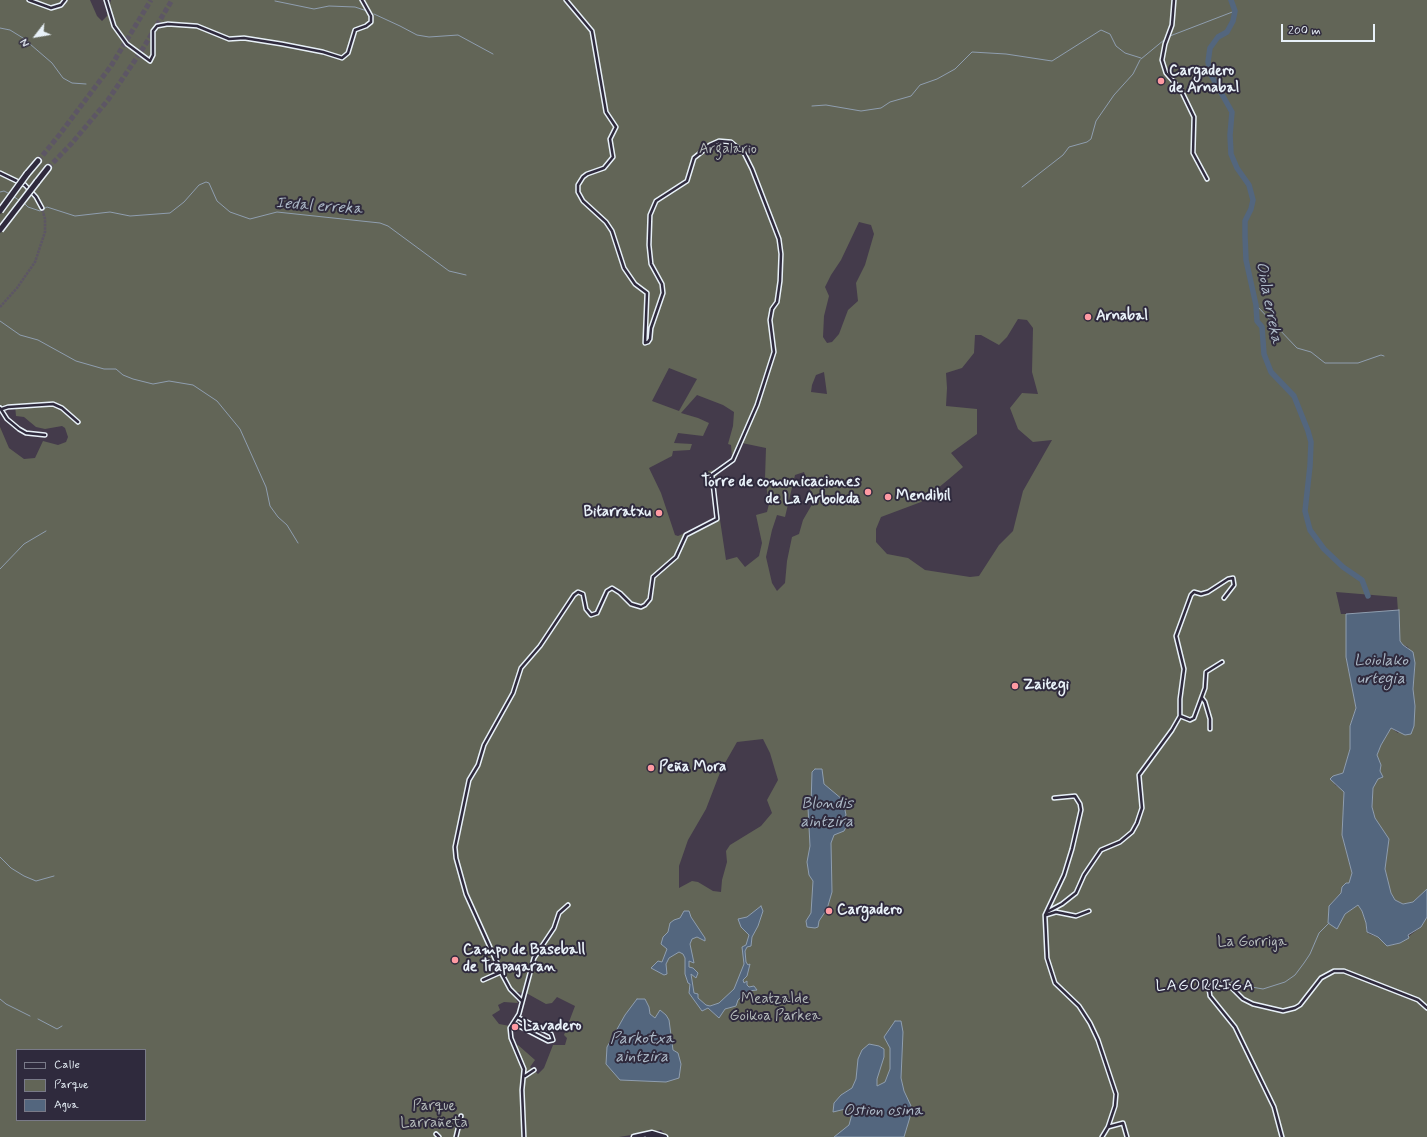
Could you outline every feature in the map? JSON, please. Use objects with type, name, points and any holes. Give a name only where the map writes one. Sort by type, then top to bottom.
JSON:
[{"type":"highway","points":[[0,211],[38,161]]},
{"type":"highway","points":[[0,230],[48,168]]},
{"type":"street","points":[[29,0],[51,8],[60,5],[65,0]]},
{"type":"street","points":[[106,0],[114,26],[127,44],[150,61],[153,55],[153,31],[160,24],[197,26],[229,39],[244,38],[282,44],[323,52],[342,58],[348,53],[355,30],[366,26],[371,22],[371,16],[362,0]]},
{"type":"street","points":[[522,1001],[510,989],[501,972],[466,894],[455,853],[467,790],[481,752],[513,693],[521,668],[540,646],[574,595],[578,592],[583,594],[586,609],[591,615],[597,612],[607,591],[612,588],[620,593],[631,604],[641,607],[645,605],[650,599],[653,577],[676,558],[686,535],[717,519],[712,475],[728,464],[738,450],[740,440],[757,405],[774,352],[770,320],[772,309],[777,302],[780,292],[781,254],[779,239],[756,177],[744,153],[736,146],[725,140],[710,145],[694,158],[687,181],[656,201],[650,215],[649,245],[651,264],[662,284],[663,293],[651,328],[650,339],[645,343],[647,293],[635,284],[628,274],[622,262],[615,237],[606,222],[583,201],[578,192],[578,185],[583,177],[604,168],[613,157],[610,139],[616,127],[606,112],[592,31],[566,0]]},
{"type":"street","points":[[1174,0],[1172,25],[1165,44],[1162,60],[1166,73],[1181,90],[1194,117],[1193,153],[1207,179]]},
{"type":"street","points":[[0,172],[24,185],[36,197],[42,208]]},
{"type":"street","points":[[45,435],[26,433],[19,429],[7,418],[1,409],[8,407],[53,404],[62,408],[78,422]]},
{"type":"street","points":[[1046,914],[1066,902],[1076,893],[1084,875],[1102,850],[1120,842],[1132,832],[1142,808],[1139,775],[1172,730],[1180,716],[1180,699],[1184,669],[1176,636],[1191,595],[1194,592],[1201,594],[1208,592],[1228,579],[1233,578],[1234,585],[1224,598]]},
{"type":"street","points":[[1180,716],[1192,720],[1205,688],[1206,672],[1222,662]]},
{"type":"street","points":[[1201,698],[1205,702],[1210,719],[1210,729]]},
{"type":"street","points":[[1054,798],[1075,796],[1080,804],[1081,810],[1064,875],[1046,914],[1047,958],[1055,983],[1078,1006],[1090,1023],[1098,1040],[1114,1088],[1116,1103],[1108,1128],[1102,1137]]},
{"type":"street","points":[[524,1137],[522,1090],[524,1076],[522,1062],[511,1038],[510,1028],[517,1017],[534,958],[554,928],[559,913],[568,905]]},
{"type":"street","points":[[1046,914],[1056,912],[1076,916],[1089,911]]},
{"type":"street","points":[[1282,1137],[1274,1107],[1235,1027],[1210,996],[1209,989],[1211,986],[1218,984],[1226,985],[1253,1004],[1283,1011],[1300,1005],[1321,978],[1334,971],[1344,971],[1418,1000],[1427,1008]]},
{"type":"street","points":[[483,980],[501,972]]},
{"type":"street","points":[[513,1023],[548,1041],[553,1040],[551,1034],[517,1017]]},
{"type":"street","points":[[524,1076],[534,1070]]},
{"type":"street","points":[[456,1137],[462,1116]]},
{"type":"street","points":[[1108,1128],[1123,1123],[1127,1137]]},
{"type":"street","points":[[634,1137],[652,1133],[665,1137]]},
{"type":"street","points":[[436,1134],[439,1137]]},
{"type":"street","points":[[648,1137],[658,1137]]},
{"type":"green space","points":[[0,0],[90,0],[97,16],[102,21],[107,16],[111,0],[1427,0],[1427,889],[1413,902],[1403,904],[1395,900],[1391,893],[1385,869],[1389,839],[1375,818],[1372,807],[1373,788],[1381,765],[1377,755],[1381,745],[1391,728],[1398,733],[1415,706],[1413,689],[1415,663],[1408,647],[1403,645],[1400,641],[1397,597],[1336,592],[1341,614],[1346,614],[1346,657],[1356,708],[1350,726],[1350,749],[1343,773],[1333,776],[1335,785],[1344,792],[1342,835],[1352,873],[1349,884],[1329,906],[1339,921],[1345,914],[1358,905],[1362,911],[1366,923],[1366,930],[1369,934],[1378,937],[1387,946],[1400,943],[1421,927],[1427,917],[1427,1137],[668,1137],[661,1130],[619,1137],[0,1137],[0,427],[9,448],[24,459],[35,458],[43,441],[58,445],[66,442],[68,437],[65,428],[62,426],[45,429],[36,427],[24,417],[16,416],[15,405],[0,406]],"holes":[[[859,222],[871,225],[874,234],[865,265],[856,283],[858,301],[848,310],[839,334],[832,342],[827,343],[823,337],[824,316],[829,296],[825,287],[841,260]],[[1018,319],[1027,320],[1033,328],[1032,372],[1038,394],[1022,393],[1010,408],[1018,429],[1033,442],[1052,440],[1023,491],[1013,531],[999,545],[979,576],[970,577],[925,570],[908,558],[887,554],[876,542],[876,529],[881,517],[921,502],[963,467],[951,453],[977,434],[977,409],[946,406],[946,373],[962,368],[974,353],[975,335],[981,335],[999,345],[1007,337]],[[669,368],[697,379],[679,411],[652,401]],[[824,372],[827,394],[811,392],[816,375]],[[697,395],[723,405],[734,412],[733,426],[728,444],[731,445],[732,457],[728,463],[716,470],[708,471],[717,514],[716,519],[678,536],[675,535],[661,493],[649,468],[672,456],[673,451],[690,450],[692,444],[674,443],[678,433],[703,436],[709,423],[681,413]],[[742,443],[766,448],[765,478],[769,504],[767,512],[756,515],[762,543],[759,556],[745,567],[737,557],[726,560],[714,480],[719,472],[735,460]],[[804,472],[814,501],[803,520],[799,534],[792,537],[787,561],[785,583],[777,591],[772,583],[766,557],[777,515],[785,517],[795,475]],[[763,739],[770,753],[778,780],[767,800],[772,813],[761,826],[730,845],[726,851],[727,862],[722,880],[721,892],[713,891],[698,882],[692,881],[679,888],[679,866],[688,840],[706,809],[721,770],[737,742]],[[517,992],[528,994],[546,1004],[552,1003],[557,997],[575,1006],[564,1035],[567,1038],[565,1045],[553,1045],[544,1068],[538,1074],[530,1067],[535,1060],[518,1045],[513,1047],[509,1035],[510,1026],[499,1024],[492,1015],[500,1010],[498,1005],[504,1002],[518,1003],[514,996]]]},
{"type":"water","name":"Loiolako urtegia","points":[[1399,610],[1400,641],[1413,652],[1415,663],[1413,689],[1415,706],[1414,726],[1411,734],[1405,735],[1391,728],[1381,745],[1377,755],[1381,765],[1380,771],[1383,777],[1378,779],[1373,788],[1372,807],[1375,818],[1389,839],[1385,869],[1391,893],[1395,900],[1403,904],[1413,902],[1427,889],[1427,917],[1421,927],[1408,935],[1409,938],[1400,943],[1387,946],[1378,937],[1367,932],[1362,911],[1358,905],[1345,914],[1337,929],[1328,923],[1329,906],[1341,893],[1342,887],[1346,883],[1349,883],[1352,873],[1342,835],[1344,792],[1330,779],[1333,776],[1343,773],[1350,749],[1350,726],[1356,708],[1346,657],[1346,614]]},
{"type":"water","name":"Blondis aintzira","points":[[815,769],[822,769],[824,784],[843,800],[846,815],[843,820],[846,827],[844,831],[834,835],[831,843],[832,892],[827,909],[819,921],[818,927],[815,928],[807,927],[806,921],[811,913],[813,881],[809,875],[807,862],[810,846],[808,808],[811,805],[812,772]]},
{"type":"water","points":[[761,906],[763,911],[758,926],[752,937],[751,946],[747,947],[745,951],[746,962],[748,965],[750,964],[747,976],[743,980],[744,983],[747,981],[747,985],[749,987],[754,986],[757,990],[748,991],[738,1000],[736,1006],[725,1009],[719,1018],[708,1008],[702,1011],[689,993],[690,984],[688,983],[685,974],[685,958],[683,954],[679,952],[669,958],[666,964],[667,974],[664,975],[651,968],[658,961],[662,962],[667,949],[661,944],[663,937],[668,932],[670,923],[680,918],[684,911],[689,911],[691,917],[705,938],[705,941],[697,937],[692,939],[690,944],[694,963],[689,961],[689,967],[693,968],[698,973],[696,978],[691,974],[694,993],[698,994],[698,998],[706,1005],[710,1006],[719,1003],[734,989],[744,964],[742,947],[746,945],[749,935],[741,927],[738,919],[747,917]]},
{"type":"water","name":"Parkotxa aintzira","points":[[637,999],[645,999],[649,1007],[650,1014],[655,1018],[660,1010],[669,1020],[673,1050],[678,1053],[681,1064],[679,1078],[666,1082],[620,1080],[606,1064],[607,1047],[625,1015]]},
{"type":"water","name":"Ostion osina","points":[[895,1021],[901,1021],[903,1032],[901,1078],[904,1091],[911,1106],[910,1117],[904,1137],[834,1137],[849,1125],[854,1107],[833,1112],[834,1103],[841,1095],[852,1088],[856,1079],[858,1059],[862,1050],[869,1044],[879,1046],[884,1049],[884,1057],[877,1079],[877,1086],[885,1082],[890,1069],[890,1048],[884,1037]]},
{"type":"waterway","name":"Oiola erreka","points":[[1231,0],[1235,11],[1233,21],[1227,32],[1218,37],[1210,48],[1208,62],[1211,75],[1232,112],[1230,135],[1231,154],[1237,168],[1249,185],[1253,200],[1251,209],[1245,221],[1246,260],[1256,305],[1257,321],[1262,327],[1264,354],[1271,372],[1294,396],[1311,442],[1305,511],[1310,530],[1324,549],[1343,567],[1362,580],[1368,596]]},
{"type":"waterway","points":[[275,1],[314,9],[329,6],[355,7],[367,11]]},
{"type":"waterway","points":[[1170,36],[1235,11]]},
{"type":"waterway","points":[[374,14],[417,35],[429,37],[458,35],[493,54]]},
{"type":"waterway","points":[[0,28],[10,30],[23,38],[52,63],[63,78],[72,83],[86,84]]},
{"type":"waterway","points":[[812,106],[826,105],[861,111],[881,108],[890,102],[911,96],[920,85],[937,79],[955,69],[972,52],[1006,54],[1052,61],[1101,30],[1110,34],[1116,46],[1125,53],[1141,58]]},
{"type":"waterway","points":[[1141,59],[1164,40]]},
{"type":"waterway","points":[[1022,187],[1063,155],[1069,147],[1087,142],[1091,139],[1096,121],[1114,95],[1133,74],[1140,60]]},
{"type":"waterway","name":"Iedal erreka","points":[[23,202],[28,207],[40,211],[47,207],[75,216],[110,212],[130,216],[170,213],[184,202],[199,185],[206,182],[209,183],[217,201],[230,212],[250,219],[277,212],[380,223],[388,226],[449,271],[466,275]]},
{"type":"waterway","name":"Iedal erreka","points":[[0,192],[4,191],[10,194]]},
{"type":"waterway","name":"Iedal erreka","points":[[13,196],[20,201]]},
{"type":"waterway","points":[[1256,305],[1297,348],[1311,352],[1325,363],[1358,363],[1381,355],[1384,356]]},
{"type":"waterway","points":[[0,321],[20,335],[38,340],[76,361],[104,369],[116,369],[123,375],[153,384],[169,381],[193,385],[217,401],[240,429],[266,487],[270,506],[278,517],[287,525],[298,543]]},
{"type":"waterway","points":[[0,569],[24,544],[46,531]]},
{"type":"waterway","points":[[0,857],[11,868],[36,881],[54,876]]},
{"type":"waterway","points":[[1218,982],[1235,982],[1246,986],[1263,989],[1285,982],[1295,975],[1304,963],[1310,954],[1319,933],[1329,923]]},
{"type":"waterway","points":[[1213,998],[1211,993],[1214,986]]},
{"type":"waterway","points":[[0,999],[6,1004],[30,1016]]},
{"type":"waterway","points":[[38,1019],[57,1029],[62,1026]]},
{"type":"tunnel","points":[[38,161],[111,66],[151,0]]},
{"type":"tunnel","points":[[48,168],[72,143],[108,100],[142,50],[172,0]]},
{"type":"tunnel","points":[[0,307],[17,288],[35,262],[45,232],[45,219],[42,208]]},
{"type":"place","name":"Cargadero de Arnabal","points":[[1161,81]]},
{"type":"place","name":"Arnabal","points":[[1088,317]]},
{"type":"place","name":"Torre de comunicaciones de La Arboleda","points":[[868,492]]},
{"type":"place","name":"Mendibil","points":[[888,497]]},
{"type":"place","name":"Bitarratxu","points":[[659,513]]},
{"type":"place","name":"Zaitegi","points":[[1015,686]]},
{"type":"place","name":"Peña Mora","points":[[651,768]]},
{"type":"place","name":"Cargadero","points":[[829,911]]},
{"type":"place","name":"Campo de Baseball de Trapagaran","points":[[455,960]]},
{"type":"place","name":"Lavadero","points":[[515,1027]]},
{"type":"district","name":"LAGORRIGA","points":[[1205,987]]},
{"type":"park label","name":"Argalario","points":[[728,150]]},
{"type":"park label","name":"La Gorriga","points":[[1252,943]]},
{"type":"park label","name":"Meatzalde Goikoa Parkea","points":[[775,1008]]},
{"type":"park label","name":"Parque Larrañeta","points":[[434,1116]]}]
